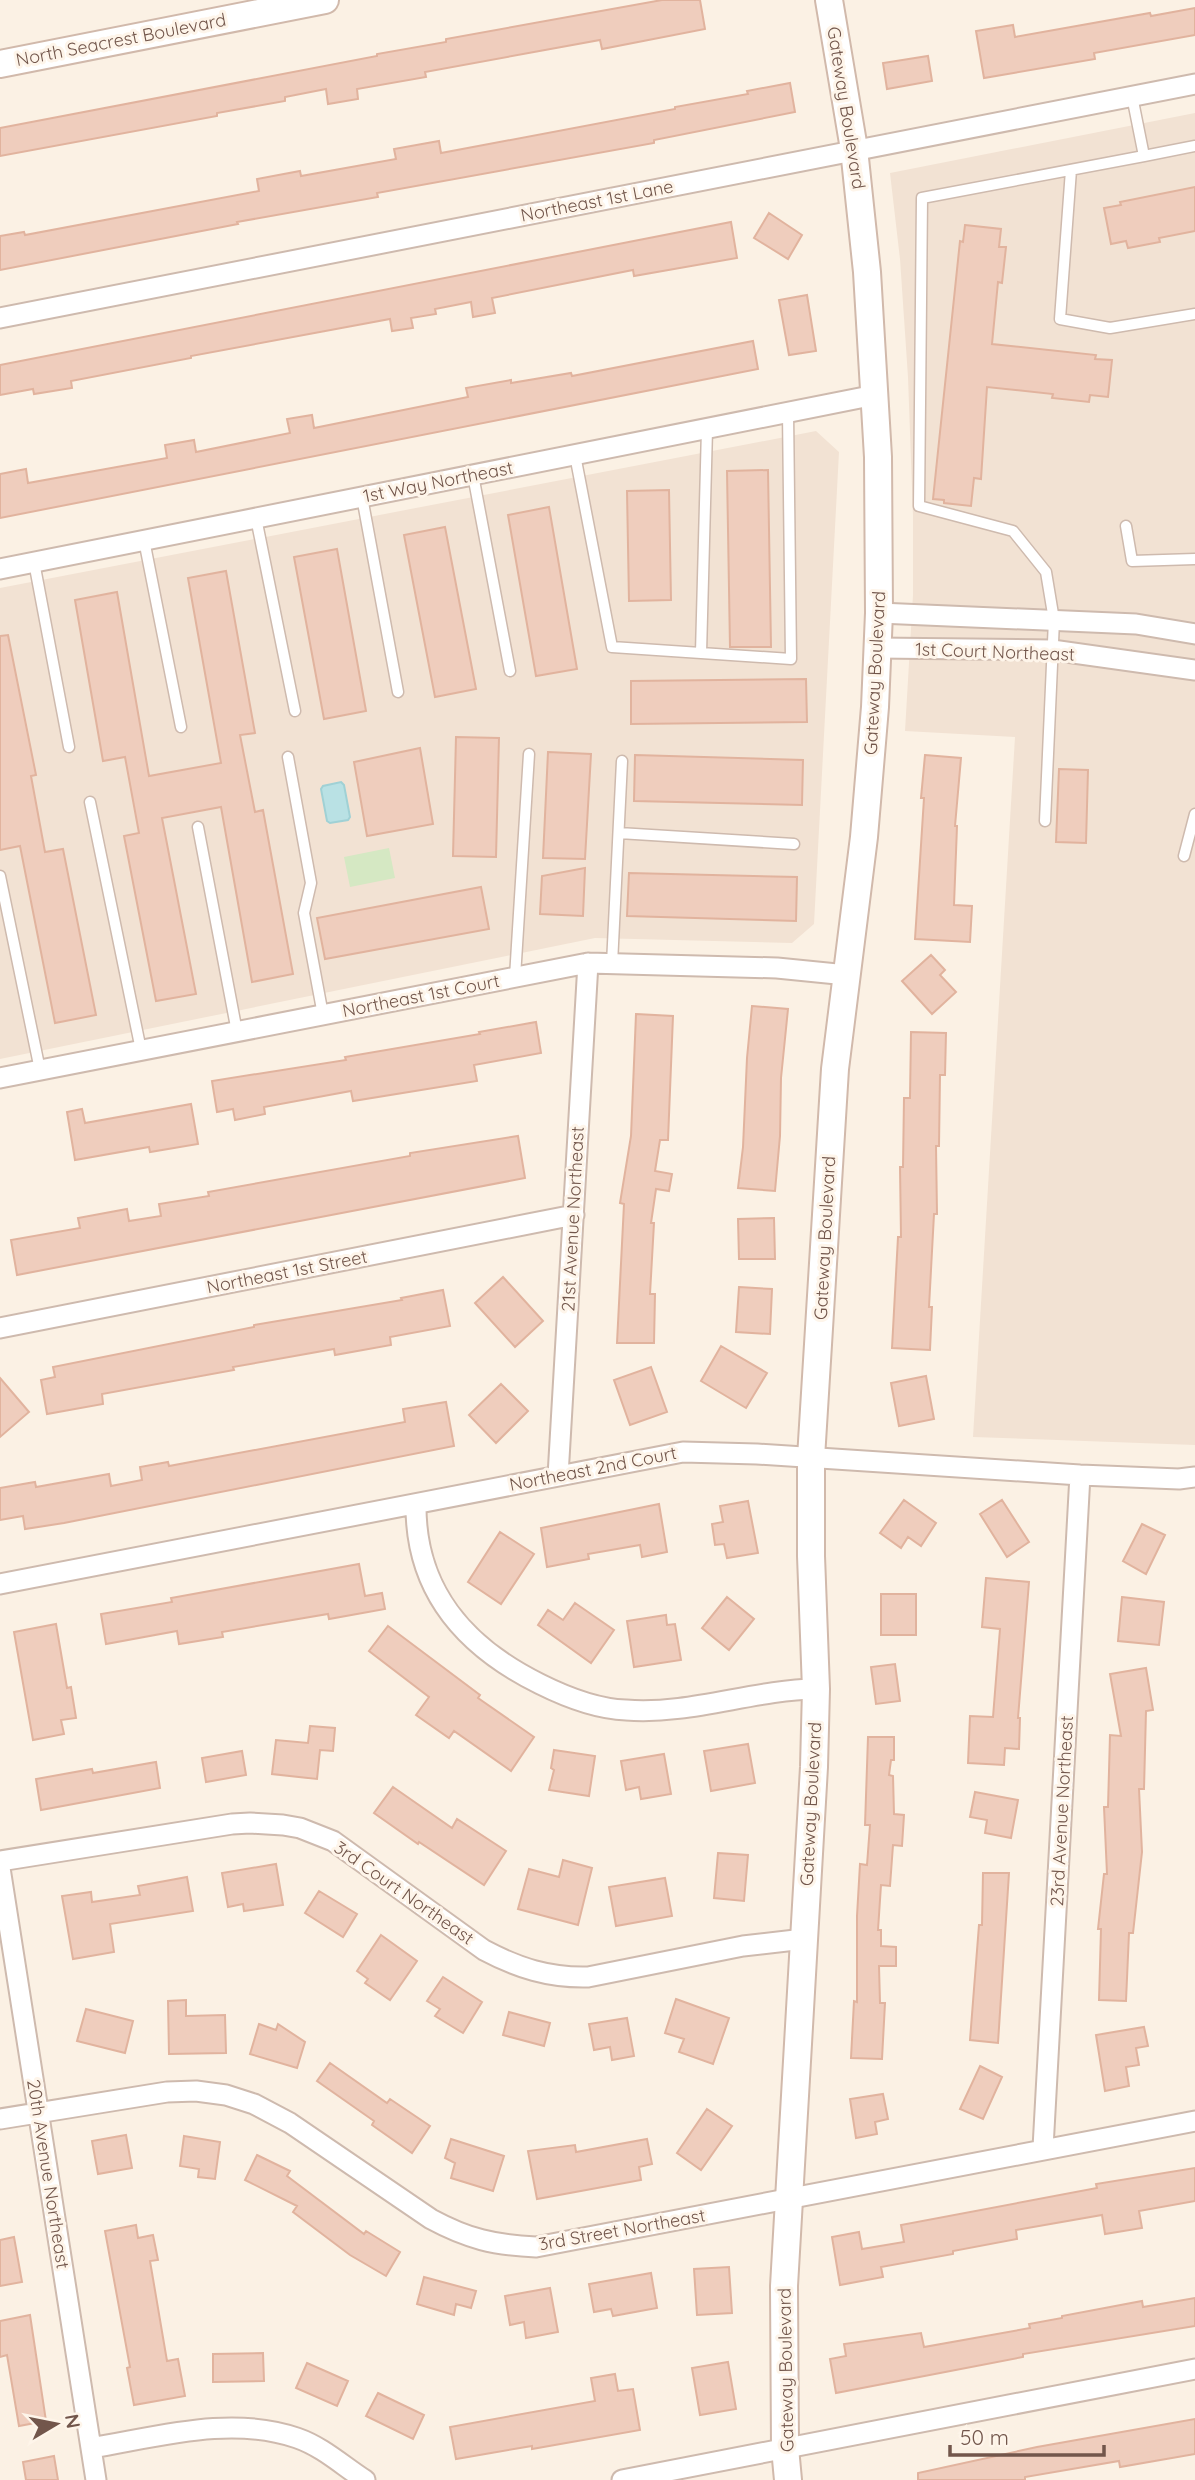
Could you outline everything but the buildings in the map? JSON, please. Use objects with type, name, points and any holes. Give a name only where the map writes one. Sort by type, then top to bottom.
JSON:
[{"type":"main road","name":"North Seacrest Boulevard","points":[[0,64],[325,0]]},
{"type":"main road","name":"Gateway Boulevard","points":[[788,2480],[783,2330],[816,1689],[811,1556],[811,1458],[835,1069],[864,837],[872,753],[879,613],[879,506],[867,272],[854,149],[829,0]]},
{"type":"street","name":"Northeast 1st Lane","points":[[0,318],[1195,83]]},
{"type":"street","name":"1st Way Northeast","points":[[0,569],[875,395]]},
{"type":"street","name":"1st Court Northeast","points":[[879,613],[1136,624],[1195,634]]},
{"type":"street","name":"1st Court Northeast","points":[[877,648],[1052,650],[1195,670]]},
{"type":"street","name":"Northeast 1st Court","points":[[0,1078],[588,963],[749,966],[847,975]]},
{"type":"street","name":"21st Avenue Northeast","points":[[558,1476],[588,963]]},
{"type":"street","name":"Northeast 1st Street","points":[[0,1328],[574,1215]]},
{"type":"street","name":"Northeast 2nd Court","points":[[0,1584],[683,1452],[1080,1475],[1179,1479],[1195,1477]]},
{"type":"street","name":"23rd Avenue Northeast","points":[[1044,2148],[1080,1475]]},
{"type":"street","points":[[416,1504],[421,1556],[431,1583],[445,1608],[462,1630],[490,1654],[520,1674],[554,1691],[583,1701],[626,1710],[671,1710],[779,1691],[816,1689]]},
{"type":"street","name":"3rd Court Northeast","points":[[0,1861],[232,1824],[266,1823],[300,1828],[333,1841],[484,1950],[535,1972],[561,1977],[588,1977],[743,1947],[804,1940]]},
{"type":"street","name":"20th Avenue Northeast","points":[[0,1868],[96,2480]]},
{"type":"street","name":"3rd Street Northeast","points":[[0,2119],[167,2092],[197,2091],[226,2095],[254,2104],[290,2123],[431,2219],[453,2231],[469,2238],[503,2246],[536,2247],[1195,2121]]},
{"type":"street","points":[[622,2480],[1195,2369]]},
{"type":"street","points":[[91,2448],[212,2429],[255,2428],[298,2438],[314,2445],[365,2480]]},
{"type":"lane","points":[[1132,96],[1144,156]]},
{"type":"lane","points":[[1045,821],[1054,620],[1046,572],[1013,531],[919,506],[922,198],[1195,146]]},
{"type":"lane","points":[[1071,170],[1060,319],[1110,328],[1195,314]]},
{"type":"lane","points":[[575,455],[612,647],[791,659],[788,413]]},
{"type":"lane","points":[[701,653],[707,429]]},
{"type":"lane","points":[[473,475],[510,671]]},
{"type":"lane","points":[[362,497],[398,692]]},
{"type":"lane","points":[[256,518],[295,711]]},
{"type":"lane","points":[[1126,526],[1132,561],[1195,559]]},
{"type":"lane","points":[[144,540],[181,727]]},
{"type":"lane","points":[[34,562],[69,747]]},
{"type":"lane","points":[[515,977],[529,754]]},
{"type":"lane","points":[[288,757],[311,883],[304,913],[323,1015]]},
{"type":"lane","points":[[611,964],[622,761]]},
{"type":"lane","points":[[90,802],[141,1050]]},
{"type":"lane","points":[[1184,856],[1195,814]]},
{"type":"lane","points":[[198,827],[237,1032]]},
{"type":"lane","points":[[619,833],[794,844]]},
{"type":"lane","points":[[0,876],[40,1070]]},
{"type":"shaded area","points":[[1195,113],[1195,1445],[973,1437],[1015,737],[905,731],[913,595],[913,516],[908,377],[900,259],[890,173]]},
{"type":"shaded area","points":[[816,431],[839,452],[814,924],[792,943],[595,938],[0,1059],[0,588]]},
{"type":"green space","points":[[389,848],[395,878],[350,887],[344,857]]},
{"type":"water","points":[[341,782],[344,785],[350,817],[348,820],[330,823],[327,821],[321,789],[323,786]]}]
